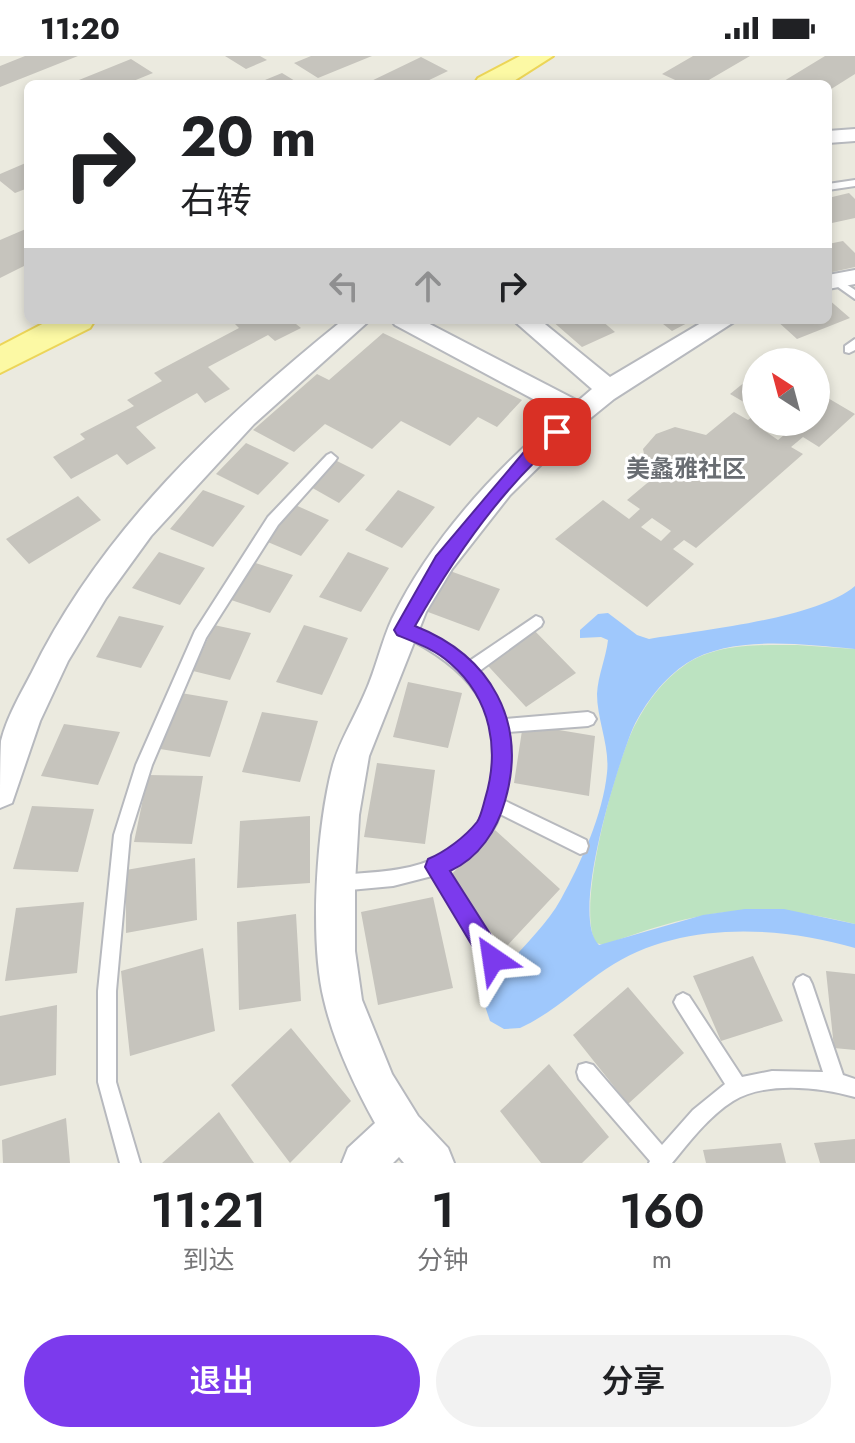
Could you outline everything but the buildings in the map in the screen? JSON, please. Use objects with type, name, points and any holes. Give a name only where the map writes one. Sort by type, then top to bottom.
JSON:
[{"type":"main road","points":[[495,80],[540,56]]},
{"type":"main road","points":[[525,80],[569,56]]},
{"type":"main road","points":[[0,340],[31,324]]},
{"type":"main road","points":[[0,361],[70,324]]},
{"type":"street","points":[[832,137],[855,135]]},
{"type":"street","points":[[0,792],[36,692],[80,611],[133,538],[206,457],[354,324]]},
{"type":"street","points":[[411,324],[580,413]]},
{"type":"street","points":[[530,324],[609,390]]},
{"type":"street","points":[[433,1163],[402,1126],[370,1072],[342,998],[337,930],[338,884],[350,765],[404,630],[443,561],[479,516],[535,450],[580,413],[609,390],[718,324]]},
{"type":"street","points":[[363,1163],[402,1126]]},
{"type":"lane","points":[[832,186],[855,183]]},
{"type":"lane","points":[[839,280],[855,296]]},
{"type":"lane","points":[[130,1163],[107,1082],[107,991],[122,835],[144,765],[200,635],[273,521],[331,458]]},
{"type":"lane","points":[[469,670],[536,622]]},
{"type":"lane","points":[[338,884],[411,878],[449,861],[487,827],[501,781],[503,735],[488,695],[469,670],[436,642],[404,630]]},
{"type":"lane","points":[[499,726],[588,719]]},
{"type":"lane","points":[[494,803],[580,846]]},
{"type":"lane","points":[[435,867],[493,959]]},
{"type":"lane","points":[[803,984],[846,1086]]},
{"type":"lane","points":[[683,1002],[739,1089]]},
{"type":"lane","points":[[586,1072],[660,1162],[690,1126],[731,1091],[789,1078],[846,1086]]},
{"type":"green space","points":[[797,645],[855,649],[855,924],[787,912],[728,912],[669,923],[604,945],[596,943],[591,925],[591,899],[600,835],[627,744],[645,708],[670,677],[697,658],[739,647]]},
{"type":"water","points":[[855,586],[855,649],[792,644],[725,648],[687,663],[656,692],[633,728],[617,773],[599,840],[590,904],[591,929],[599,945],[703,915],[745,909],[784,909],[855,924],[855,948],[825,940],[760,932],[695,935],[634,953],[520,1028],[504,1029],[490,1021],[483,1000],[561,899],[590,838],[605,789],[607,753],[597,694],[608,640],[601,637],[580,638],[580,630],[598,614],[608,613],[637,635],[649,639],[727,627],[814,607]]},
{"type":"district","name":"美蠡雅社区","points":[[686,468]]},
{"type":"route","points":[[493,959],[435,867],[449,861],[487,827],[501,781],[503,735],[488,695],[459,659],[436,642],[404,630],[443,561],[535,450],[557,432]]}]
